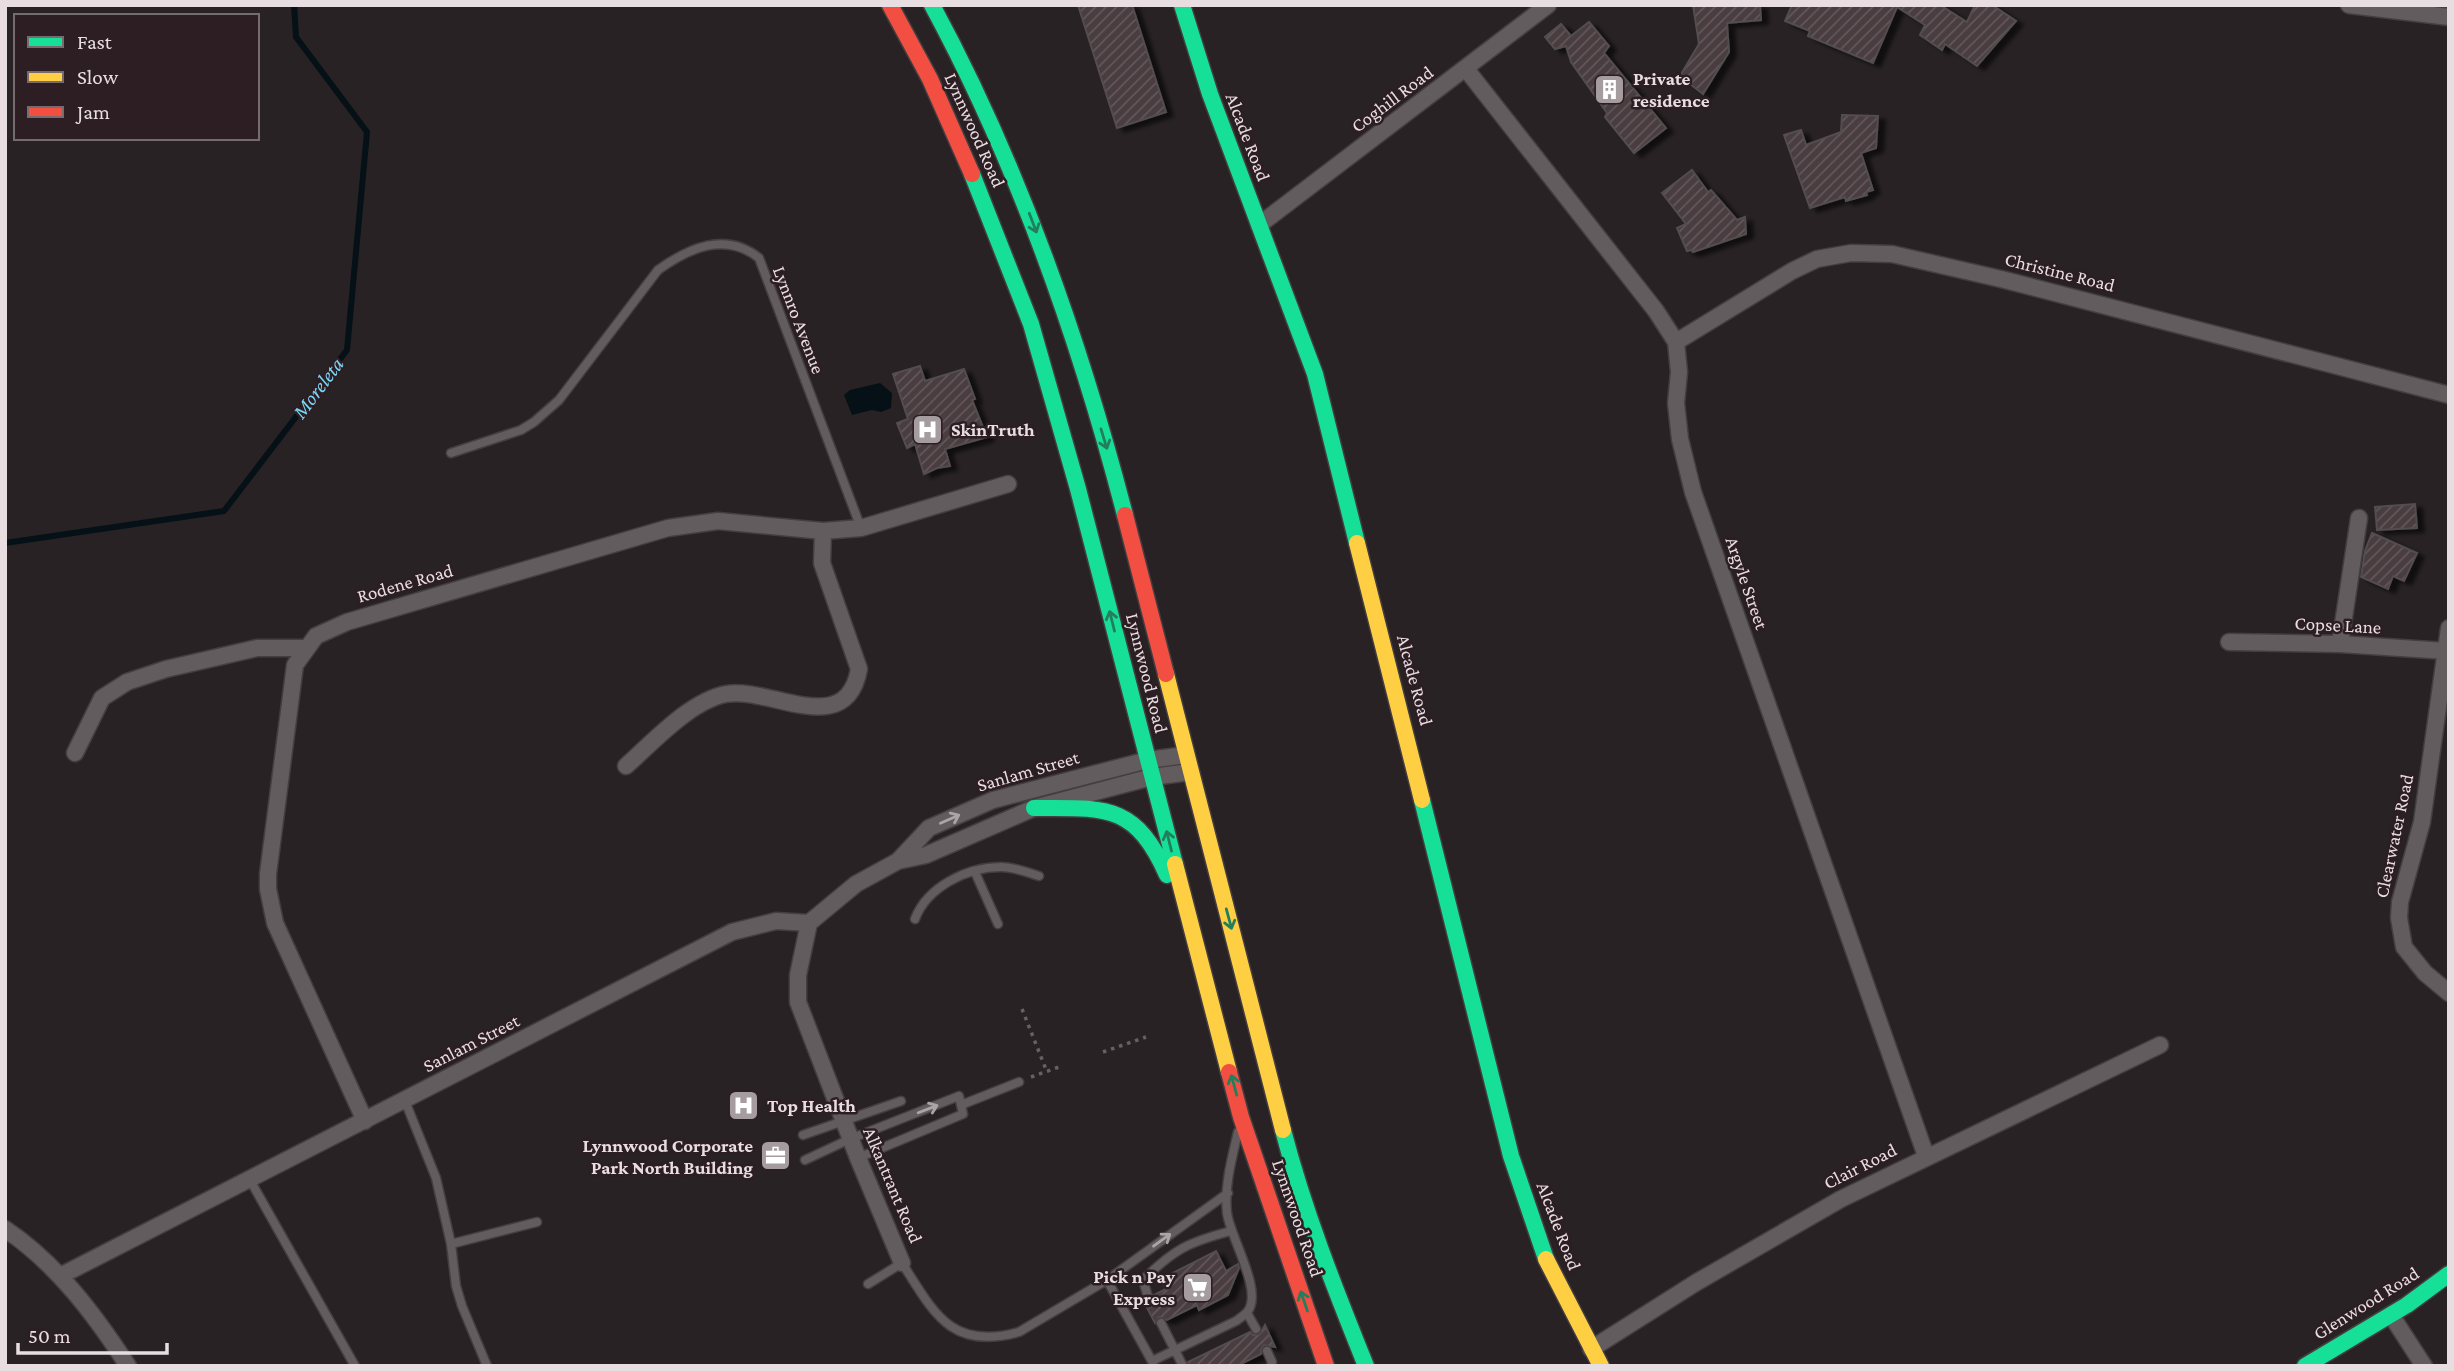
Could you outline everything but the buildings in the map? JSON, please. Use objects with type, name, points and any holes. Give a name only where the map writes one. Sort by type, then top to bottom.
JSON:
[{"type":"main road","name":"Lynnwood Road","points":[[890,5],[930,79],[982,196],[1031,324],[1078,489],[1241,1117],[1326,1366]]},
{"type":"main road","name":"Lynnwood Road","points":[[932,5],[964,64],[1014,174],[1065,309],[1110,457],[1291,1160],[1332,1280],[1366,1366]]},
{"type":"main road","name":"Alcade Road","points":[[1182,5],[1210,94],[1315,374],[1511,1156],[1542,1252],[1601,1366]]},
{"type":"main road","points":[[1034,808],[1097,809],[1126,819],[1140,829],[1157,855],[1187,913]]},
{"type":"main road","name":"Glenwood Road","points":[[2305,1366],[2391,1315],[2449,1274]]},
{"type":"street","name":"Coghill Road","points":[[1259,225],[1548,5]]},
{"type":"street","points":[[2349,5],[2449,17]]},
{"type":"street","name":"Argyle Street","points":[[1466,69],[1656,311],[1676,342],[1679,372],[1676,403],[1680,439],[1693,492],[1926,1156]]},
{"type":"street","name":"Christine Road","points":[[1676,342],[1792,271],[1817,259],[1851,253],[1892,254],[2001,279],[2449,395]]},
{"type":"street","name":"Rodene Road","points":[[306,648],[316,636],[347,622],[668,528],[718,522],[823,531],[861,528],[1008,484]]},
{"type":"street","points":[[2340,644],[2359,518]]},
{"type":"street","points":[[626,766],[706,701],[726,694],[749,693],[811,708],[840,702],[851,690],[857,680],[859,668],[822,563],[823,531]]},
{"type":"street","name":"Clearwater Road","points":[[2449,628],[2423,822],[2400,902],[2399,918],[2404,947],[2425,973],[2449,993]]},
{"type":"street","name":"Copse Lane","points":[[2229,642],[2340,644],[2446,651]]},
{"type":"street","points":[[75,753],[102,698],[127,682],[166,669],[257,648],[306,648]]},
{"type":"street","points":[[306,648],[295,664],[268,890],[275,923],[365,1121]]},
{"type":"street","name":"Sanlam Street","points":[[898,861],[929,828],[993,800],[1148,760],[1186,755]]},
{"type":"street","name":"Sanlam Street","points":[[60,1276],[732,932],[776,921],[809,923],[856,884],[898,861],[926,855],[1034,808],[1152,777],[1190,772]]},
{"type":"street","name":"Alkantrant Road","points":[[809,923],[798,975],[798,1002],[850,1139],[902,1263]]},
{"type":"street","name":"Clair Road","points":[[1591,1349],[1775,1235],[1841,1199],[2161,1045]]},
{"type":"street","points":[[5,1229],[60,1276],[128,1366]]},
{"type":"street","points":[[2391,1315],[2424,1366]]},
{"type":"lane","name":"Lynnro Avenue","points":[[451,453],[521,430],[544,414],[559,400],[658,270],[680,255],[709,245],[737,245],[759,258],[861,528]]},
{"type":"lane","points":[[915,919],[920,906],[932,893],[949,882],[975,872],[999,867],[1015,868],[1039,876]]},
{"type":"lane","points":[[975,872],[998,924]]},
{"type":"lane","points":[[805,1160],[907,1117],[961,1105],[1019,1082]]},
{"type":"lane","points":[[405,1101],[436,1178],[451,1244],[456,1286],[487,1366]]},
{"type":"lane","points":[[803,1135],[901,1101]]},
{"type":"lane","points":[[858,1158],[914,1135],[961,1105]]},
{"type":"lane","points":[[907,1117],[914,1135]]},
{"type":"lane","points":[[1107,1280],[1153,1364],[1174,1350],[1236,1321],[1247,1313],[1252,1303],[1247,1269],[1231,1231],[1226,1211],[1230,1167],[1241,1117]]},
{"type":"lane","points":[[250,1180],[355,1366]]},
{"type":"lane","points":[[868,1284],[902,1263],[933,1311],[960,1332],[974,1336],[1003,1336],[1019,1332],[1107,1280],[1228,1194]]},
{"type":"lane","points":[[451,1244],[537,1222]]},
{"type":"lane","points":[[1148,1297],[1143,1280],[1163,1260],[1194,1241],[1231,1231]]},
{"type":"lane","points":[[1247,1313],[1255,1329]]},
{"type":"lane","points":[[1161,1323],[1182,1366]]},
{"type":"lane","points":[[1267,1351],[1272,1362],[1270,1366]]},
{"type":"path","points":[[1022,1009],[1047,1072]]},
{"type":"path","points":[[1103,1052],[1146,1037]]},
{"type":"path","points":[[1019,1082],[1059,1068]]},
{"type":"shaded area","points":[[880,383],[892,393],[891,408],[881,412],[872,410],[852,415],[844,395],[850,390]]},
{"type":"waterway","name":"Moreleta","points":[[5,543],[224,511],[347,350],[367,132],[296,37],[294,5]]},
{"type":"traffic: fast","points":[[932,5],[992,128],[1044,254],[1088,383],[1125,515]]},
{"type":"traffic: fast","points":[[1182,5],[1210,94],[1315,374],[1357,543]]},
{"type":"traffic: fast","points":[[972,174],[1031,324],[1078,489],[1175,864]]},
{"type":"traffic: fast","points":[[1422,800],[1511,1156],[1546,1259]]},
{"type":"traffic: fast","points":[[1034,808],[1080,808],[1115,814],[1130,822],[1143,834],[1167,875]]},
{"type":"traffic: fast","points":[[1283,1130],[1310,1220],[1366,1366]]},
{"type":"traffic: fast","points":[[2305,1366],[2407,1305],[2449,1274]]},
{"type":"traffic: slow","points":[[1357,543],[1422,800]]},
{"type":"traffic: slow","points":[[1166,674],[1283,1130]]},
{"type":"traffic: slow","points":[[1175,864],[1229,1072]]},
{"type":"traffic: slow","points":[[1546,1259],[1601,1366]]},
{"type":"traffic: jam","points":[[890,5],[930,79],[972,174]]},
{"type":"traffic: jam","points":[[1125,515],[1166,674]]},
{"type":"traffic: jam","points":[[1229,1072],[1241,1117],[1326,1366]]},
{"type":"place","name":"Private residence","points":[[1610,89]]},
{"type":"place","name":"SkinTruth","points":[[928,429]]},
{"type":"place","name":"Top Health","points":[[744,1105]]},
{"type":"place","name":"Lynnwood Corporate Park North Building","points":[[776,1156]]},
{"type":"place","name":"Pick n Pay Express","points":[[1198,1287]]}]
